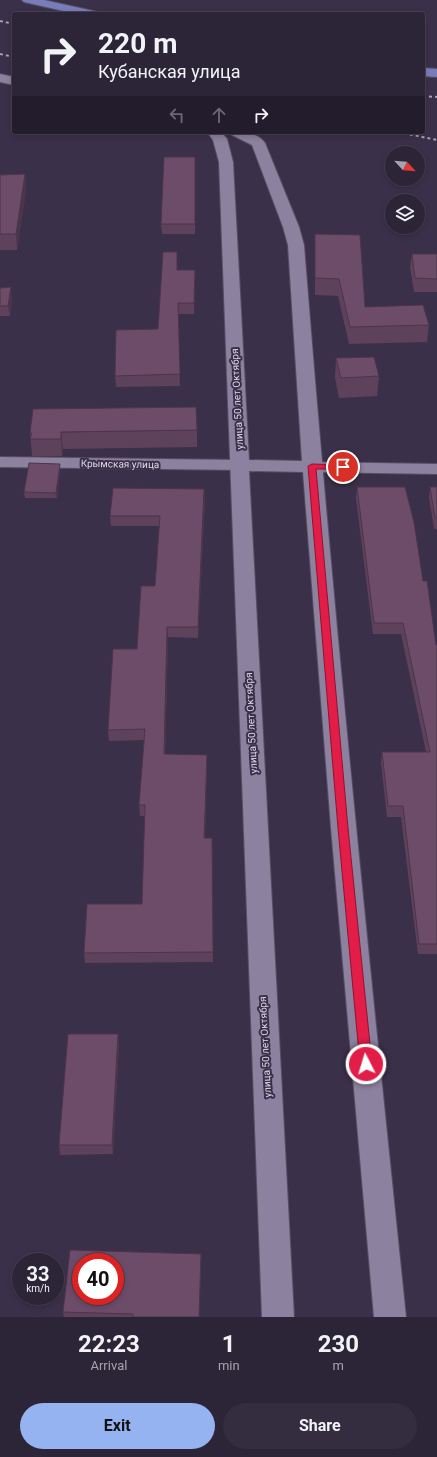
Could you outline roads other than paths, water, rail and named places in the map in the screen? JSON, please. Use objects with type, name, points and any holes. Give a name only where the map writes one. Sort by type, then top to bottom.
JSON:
[{"type":"main road","points":[[28,0],[85,12]]},
{"type":"main road","points":[[425,72],[437,73]]},
{"type":"street","points":[[0,78],[12,81]]},
{"type":"street","name":"улица 50 лет Октября","points":[[216,134],[220,139],[226,162],[241,465],[240,500],[278,1317]]},
{"type":"street","points":[[242,134],[258,143],[291,227],[296,245],[312,466],[344,836],[390,1317]]},
{"type":"street","name":"Крымская улица","points":[[0,464],[241,465]]},
{"type":"street","points":[[241,465],[437,469]]},
{"type":"railway","points":[[0,21],[12,24]]},
{"type":"railway","points":[[0,54],[12,57]]},
{"type":"railway","points":[[425,96],[437,97]]},
{"type":"railway","points":[[408,134],[437,140]]}]
